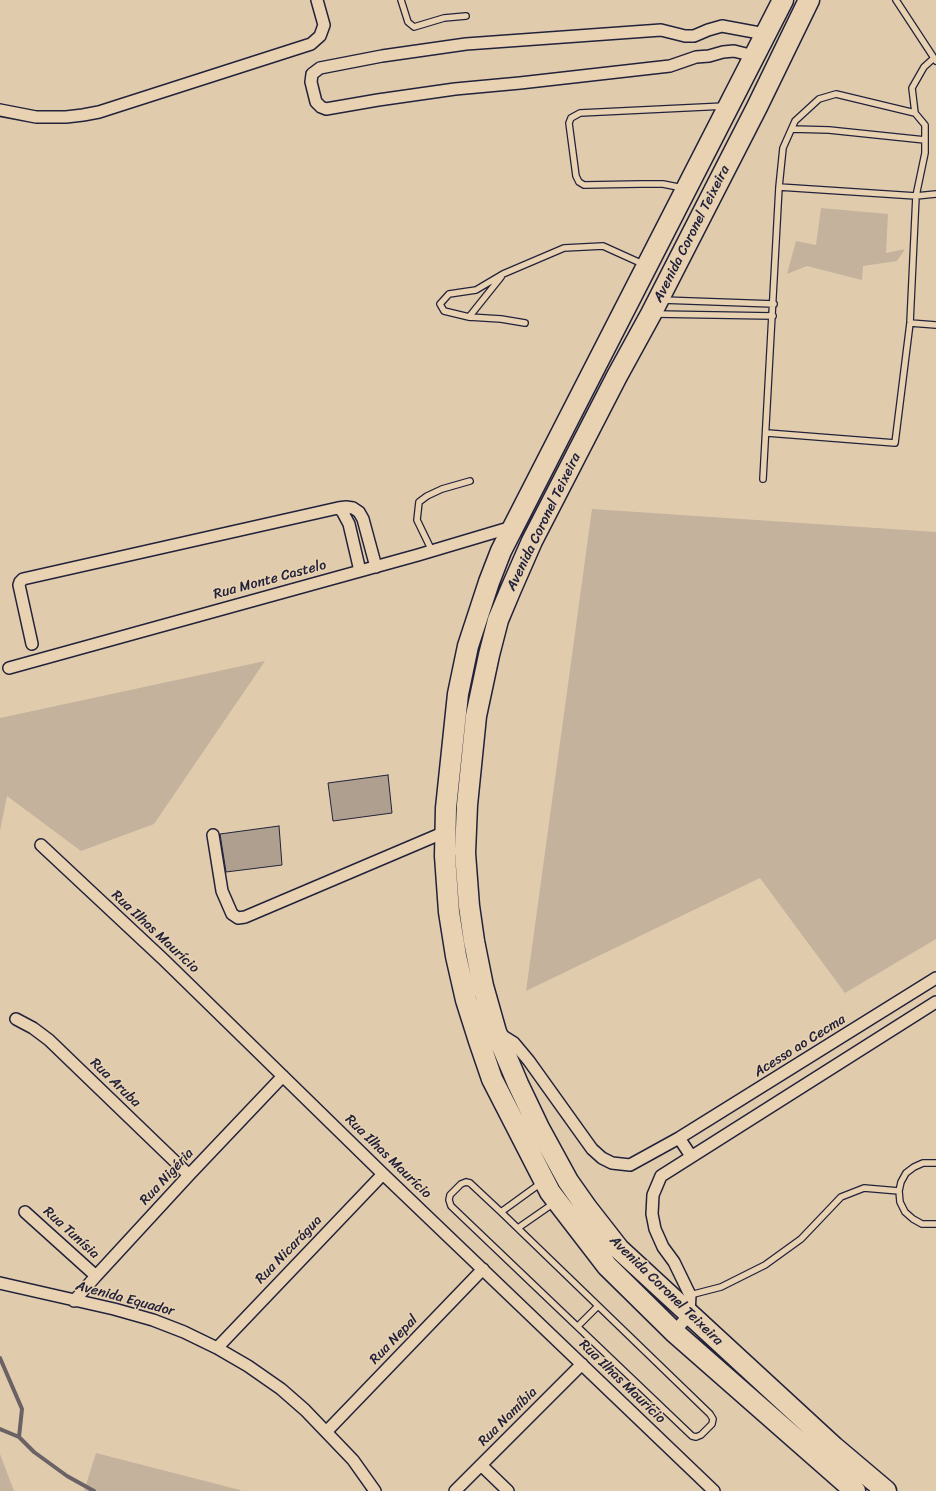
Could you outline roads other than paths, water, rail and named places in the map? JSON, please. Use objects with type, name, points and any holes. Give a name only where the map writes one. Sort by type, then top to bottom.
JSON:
[{"type":"highway","name":"Avenida Coronel Teixeira","points":[[783,0],[501,551],[468,646],[458,694],[446,808],[445,856],[449,912],[456,956],[466,1000],[479,1041],[492,1079],[557,1201],[606,1266],[674,1332],[854,1491]]},
{"type":"highway","name":"Avenida Coronel Teixeira","points":[[809,0],[757,107],[532,541],[498,620],[488,655],[476,716],[466,805],[465,853],[474,941],[483,986],[496,1032],[518,1084],[572,1186],[599,1225],[619,1249],[689,1305],[834,1447],[886,1491]]},
{"type":"street","points":[[0,110],[22,116],[50,118],[72,117],[99,112],[311,44],[320,36],[324,25],[317,0]]},
{"type":"street","points":[[754,56],[734,52],[723,52],[709,56],[696,57],[670,66],[520,84],[455,89],[326,109],[320,107],[316,102],[311,82],[312,74],[320,68],[382,56],[466,44],[661,30],[685,36],[694,36],[722,26],[765,34]]},
{"type":"street","points":[[32,644],[19,585],[22,579],[346,506],[359,512],[363,519],[376,567]]},
{"type":"street","points":[[338,508],[349,524],[360,571]]},
{"type":"street","name":"Rua Monte Castelo","points":[[9,668],[376,567],[512,527]]},
{"type":"street","points":[[212,836],[222,891],[232,914],[238,918],[245,917],[445,832]]},
{"type":"street","name":"Rua Ilhas Maurício","points":[[41,845],[164,960],[383,1174],[714,1491]]},
{"type":"street","name":"Acesso ao Cecma","points":[[496,1032],[514,1043],[529,1060],[592,1149],[602,1158],[612,1163],[630,1165],[679,1138],[936,978]]},
{"type":"street","points":[[674,1332],[689,1305],[674,1262],[663,1247],[652,1214],[653,1195],[661,1176],[936,1002]]},
{"type":"street","name":"Rua Aruba","points":[[16,1019],[33,1028],[49,1040],[189,1175]]},
{"type":"street","name":"Rua Nigéria","points":[[74,1301],[189,1175],[283,1076]]},
{"type":"street","points":[[679,1138],[691,1156]]},
{"type":"street","name":"Rua Nicarágua","points":[[217,1348],[383,1174]]},
{"type":"street","name":"Rua Tunísia","points":[[25,1212],[96,1276]]},
{"type":"street","name":"Rua Nepal","points":[[327,1431],[483,1269]]},
{"type":"street","name":"Avenida Equador","points":[[0,1283],[114,1309],[153,1320],[184,1332],[217,1348],[248,1366],[280,1389],[305,1410],[327,1431],[352,1460],[375,1491]]},
{"type":"street","name":"Rua Namíbia","points":[[455,1491],[582,1364]]},
{"type":"street","points":[[481,1465],[508,1491]]},
{"type":"lane","points":[[401,0],[408,22],[414,27],[444,18],[466,16]]},
{"type":"lane","points":[[766,433],[895,443],[910,323],[916,196],[925,153],[925,125],[915,112],[912,88],[924,68],[935,59],[896,0]]},
{"type":"lane","points":[[763,479],[774,304],[779,187],[783,148],[795,121],[818,99],[836,94],[915,112]]},
{"type":"lane","points":[[687,188],[663,184],[584,185],[576,176],[570,123],[571,118],[580,113],[728,105]]},
{"type":"lane","points":[[792,129],[829,130],[925,140]]},
{"type":"lane","points":[[779,187],[916,196],[936,194]]},
{"type":"lane","points":[[525,323],[501,319],[469,317],[444,311],[440,304],[449,294],[476,290],[503,274],[564,248],[603,246],[647,266]]},
{"type":"lane","points":[[469,317],[503,274]]},
{"type":"lane","points":[[654,307],[774,304]]},
{"type":"lane","points":[[654,307],[704,314],[773,316]]},
{"type":"lane","points":[[910,323],[936,325]]},
{"type":"lane","points":[[432,551],[417,520],[419,502],[427,496],[442,489],[470,482]]},
{"type":"lane","points":[[936,1163],[923,1163],[906,1173],[901,1182],[899,1191],[900,1202],[905,1212],[922,1224],[936,1224]]},
{"type":"lane","points":[[501,1212],[545,1181]]},
{"type":"lane","points":[[466,1182],[470,1183],[518,1228],[710,1414],[713,1419],[712,1424],[701,1436],[692,1436],[451,1206],[449,1200],[450,1195],[461,1184],[466,1182]]},
{"type":"lane","points":[[689,1305],[765,1265],[801,1240],[841,1198],[864,1188],[899,1191]]},
{"type":"lane","points":[[518,1228],[557,1201]]},
{"type":"lane","points":[[578,1326],[598,1306]]},
{"type":"waterway","points":[[0,1358],[22,1409],[19,1437]]},
{"type":"waterway","points":[[0,1429],[19,1437],[34,1452],[67,1476],[94,1491]]}]
